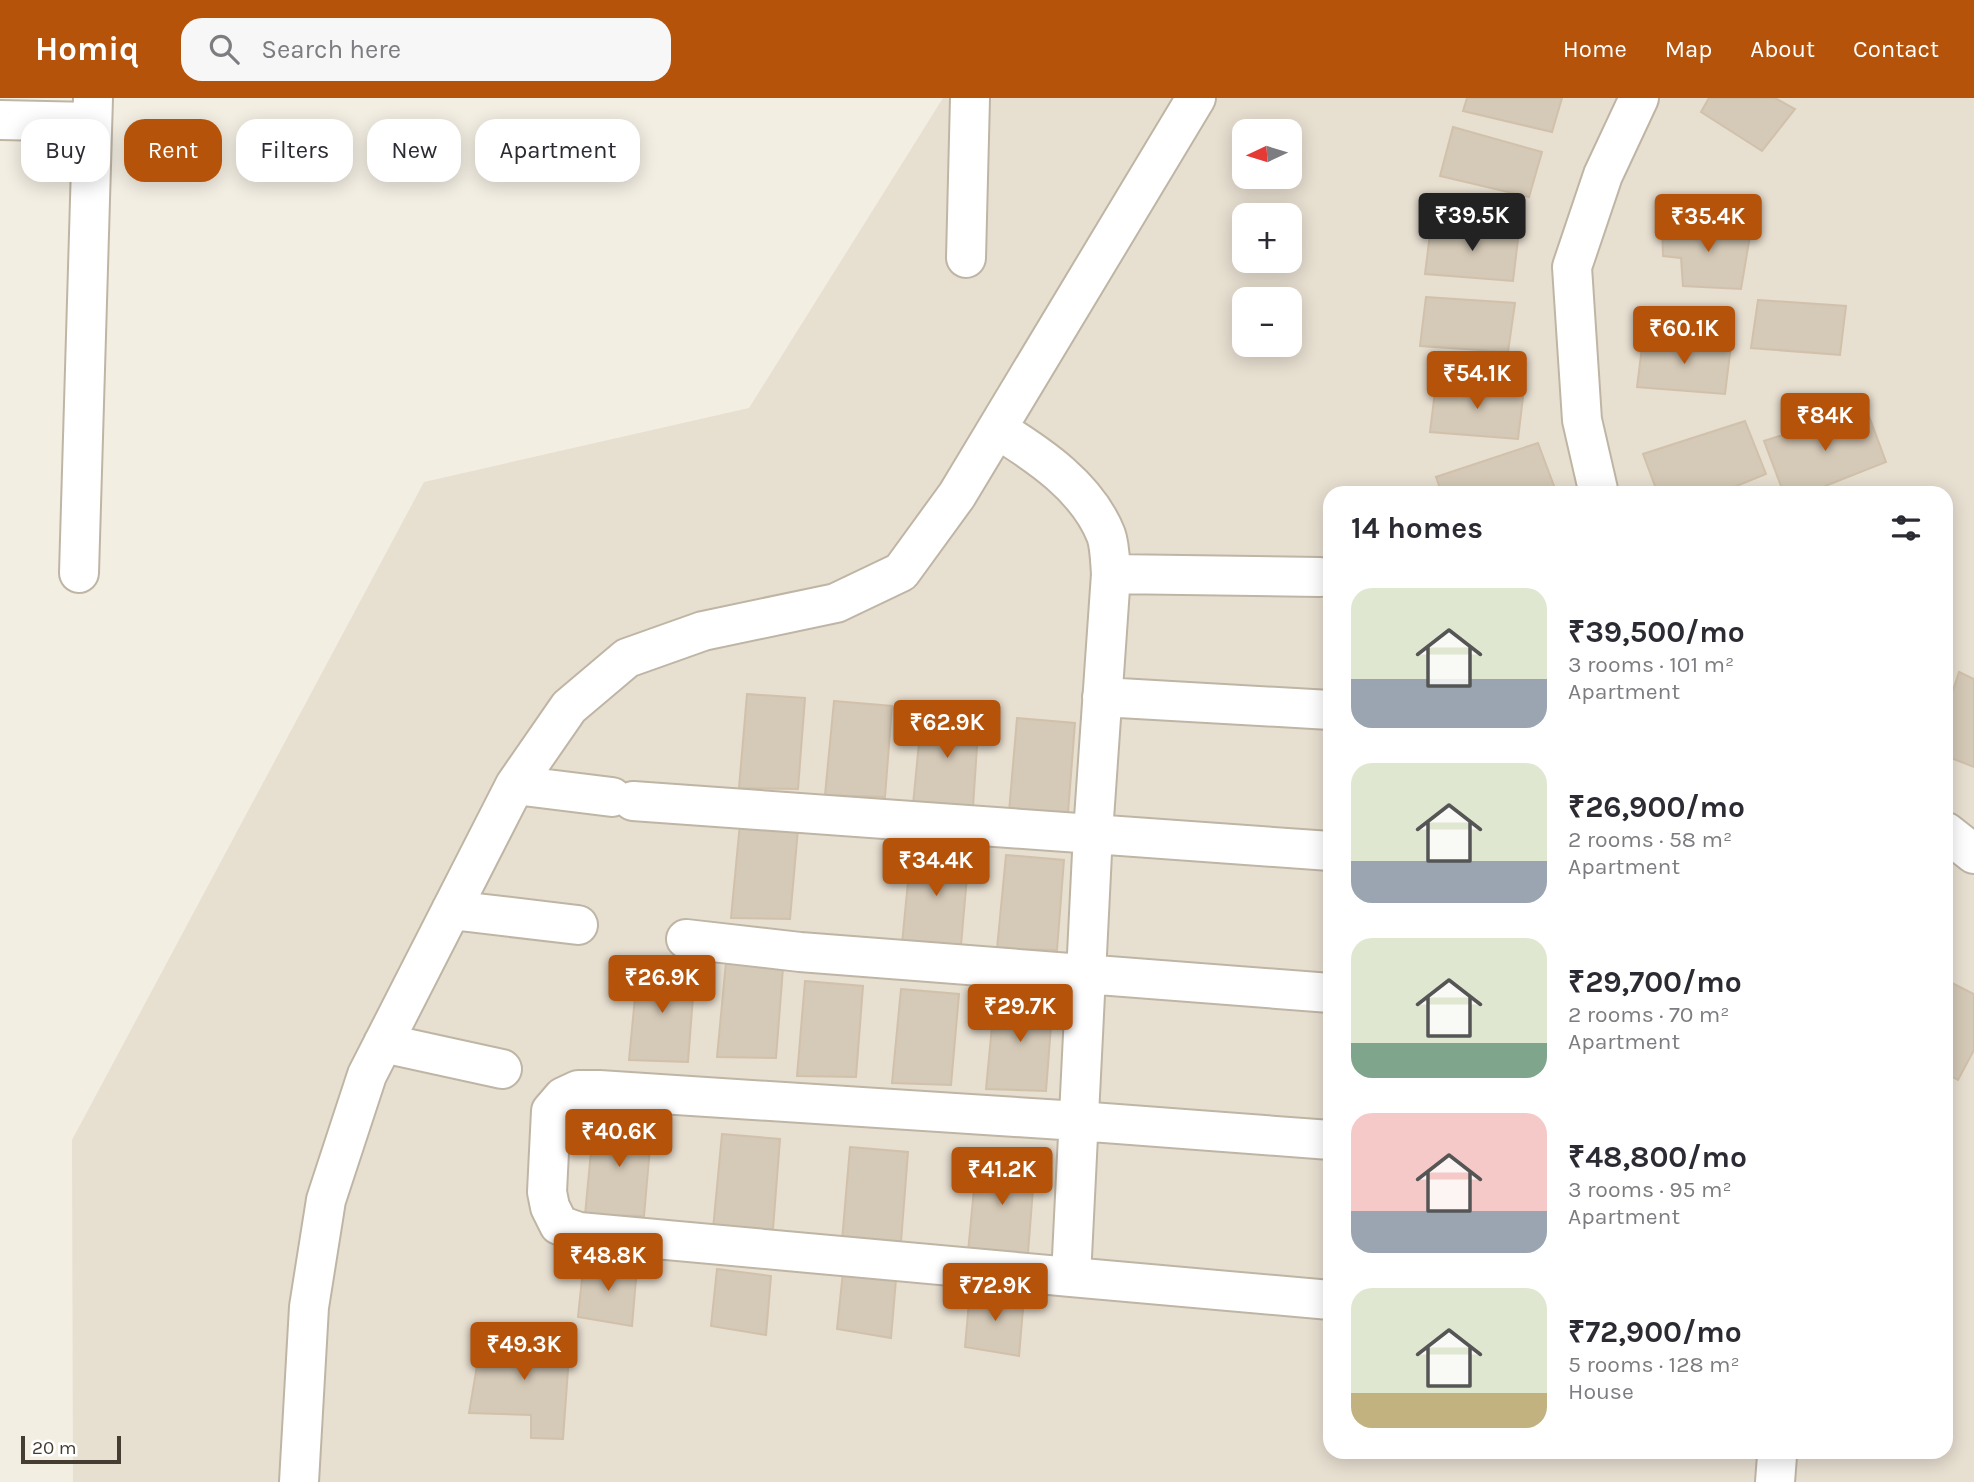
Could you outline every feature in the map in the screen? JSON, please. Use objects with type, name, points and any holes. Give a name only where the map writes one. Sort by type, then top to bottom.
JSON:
[{"type":"street","points":[[965,258],[971,98]]},
{"type":"street","points":[[299,1482],[309,1307],[326,1200],[367,1075],[515,785],[569,707],[627,658],[703,631],[836,603],[901,572],[957,495],[1196,98]]},
{"type":"street","points":[[1597,486],[1582,421],[1572,267],[1603,175],[1639,98]]},
{"type":"street","points":[[0,120],[92,110],[79,573]]},
{"type":"street","points":[[997,429],[1039,454],[1086,499],[1107,536],[1111,573],[1085,972],[1071,1277]]},
{"type":"street","points":[[1111,573],[1321,577]]},
{"type":"street","points":[[1102,697],[1323,710]]},
{"type":"street","points":[[515,785],[622,799],[1323,850]]},
{"type":"street","points":[[1953,838],[1974,854]]},
{"type":"street","points":[[451,910],[578,925]]},
{"type":"street","points":[[686,939],[800,952],[1323,992]]},
{"type":"street","points":[[383,1044],[502,1069]]},
{"type":"street","points":[[1323,1139],[1078,1121],[578,1090],[563,1097],[551,1111],[547,1192],[550,1207],[559,1225],[579,1232],[1323,1299]]},
{"type":"shaded area","points":[[943,98],[1974,98],[1974,1482],[73,1482],[72,1140],[424,482],[749,408]]},
{"type":"building","points":[[1467,98],[1562,98],[1552,132],[1463,111]]},
{"type":"building","points":[[1709,98],[1775,98],[1795,109],[1762,151],[1701,112]]},
{"type":"building","points":[[1453,127],[1542,152],[1529,197],[1440,176]]},
{"type":"building","points":[[1662,222],[1751,230],[1741,289],[1683,286],[1681,258],[1663,256]]},
{"type":"building","points":[[1431,226],[1519,231],[1513,281],[1425,274]]},
{"type":"building","points":[[1426,297],[1515,303],[1508,352],[1420,346]]},
{"type":"building","points":[[1758,300],[1846,306],[1840,355],[1751,348]]},
{"type":"building","points":[[1643,339],[1731,345],[1725,394],[1637,387]]},
{"type":"building","points":[[1436,383],[1524,389],[1518,439],[1430,432]]},
{"type":"building","points":[[1866,408],[1886,462],[1825,486],[1781,486],[1764,441]]},
{"type":"building","points":[[1745,421],[1766,474],[1737,486],[1655,486],[1643,454]]},
{"type":"building","points":[[1538,443],[1554,486],[1439,486],[1436,477]]},
{"type":"building","points":[[1959,672],[1974,679],[1974,767],[1953,759],[1953,690]]},
{"type":"building","points":[[747,694],[805,698],[798,789],[739,788]]},
{"type":"building","points":[[834,701],[892,706],[885,797],[825,795]]},
{"type":"building","points":[[922,711],[979,716],[973,807],[913,805]]},
{"type":"building","points":[[1017,718],[1075,723],[1068,813],[1009,812]]},
{"type":"building","points":[[740,823],[798,829],[790,919],[731,918]]},
{"type":"building","points":[[911,850],[969,854],[961,945],[902,944]]},
{"type":"building","points":[[1006,855],[1064,860],[1057,950],[997,949]]},
{"type":"building","points":[[726,962],[783,968],[776,1058],[717,1057]]},
{"type":"building","points":[[638,966],[695,971],[688,1062],[629,1060]]},
{"type":"building","points":[[805,981],[863,986],[856,1077],[797,1076]]},
{"type":"building","points":[[1953,984],[1974,994],[1974,1050],[1958,1080],[1953,1078]]},
{"type":"building","points":[[901,989],[959,994],[951,1085],[892,1083]]},
{"type":"building","points":[[995,995],[1053,1000],[1046,1091],[986,1089]]},
{"type":"building","points":[[594,1120],[652,1125],[644,1216],[585,1215]]},
{"type":"building","points":[[722,1134],[780,1139],[773,1229],[713,1229]]},
{"type":"building","points":[[850,1147],[908,1152],[901,1242],[842,1241]]},
{"type":"building","points":[[977,1158],[1035,1163],[1028,1253],[968,1252]]},
{"type":"building","points":[[584,1260],[637,1267],[632,1326],[578,1317]]},
{"type":"building","points":[[717,1269],[771,1276],[766,1335],[711,1326]]},
{"type":"building","points":[[843,1272],[896,1279],[891,1338],[837,1329]]},
{"type":"building","points":[[970,1290],[1024,1297],[1019,1356],[965,1347]]},
{"type":"building","points":[[482,1336],[570,1342],[563,1439],[531,1438],[531,1415],[469,1413]]}]
